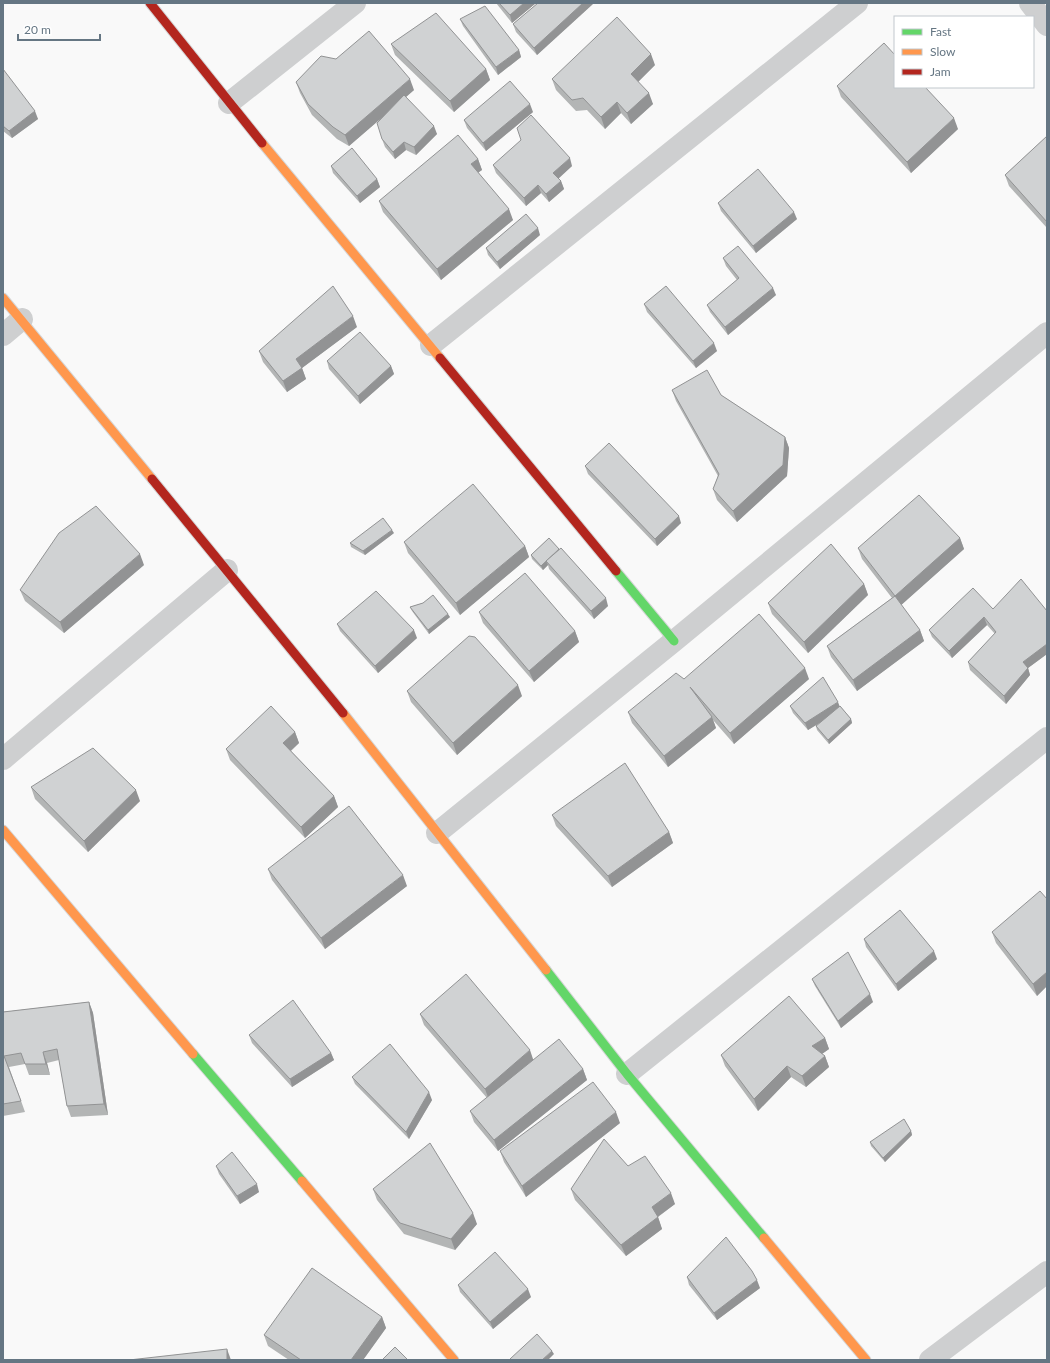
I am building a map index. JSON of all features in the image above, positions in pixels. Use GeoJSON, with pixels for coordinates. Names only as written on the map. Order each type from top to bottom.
{"type":"FeatureCollection","features":[{"type":"Feature","properties":{"kind":"street"},"geometry":{"type":"LineString","coordinates":[[150,3],[229,103],[431,345],[674,641]]}},
{"type":"Feature","properties":{"kind":"street"},"geometry":{"type":"LineString","coordinates":[[229,103],[355,3]]}},
{"type":"Feature","properties":{"kind":"street"},"geometry":{"type":"LineString","coordinates":[[431,345],[857,3]]}},
{"type":"Feature","properties":{"kind":"street"},"geometry":{"type":"LineString","coordinates":[[1030,3],[1047,25]]}},
{"type":"Feature","properties":{"kind":"street"},"geometry":{"type":"LineString","coordinates":[[3,298],[22,319],[349,720],[627,1074],[866,1360]]}},
{"type":"Feature","properties":{"kind":"street"},"geometry":{"type":"LineString","coordinates":[[3,335],[22,319]]}},
{"type":"Feature","properties":{"kind":"street"},"geometry":{"type":"LineString","coordinates":[[437,834],[674,641],[1047,333]]}},
{"type":"Feature","properties":{"kind":"street"},"geometry":{"type":"LineString","coordinates":[[3,758],[227,570]]}},
{"type":"Feature","properties":{"kind":"street"},"geometry":{"type":"LineString","coordinates":[[627,1074],[1047,738]]}},
{"type":"Feature","properties":{"kind":"street"},"geometry":{"type":"LineString","coordinates":[[3,830],[454,1360]]}},
{"type":"Feature","properties":{"kind":"street"},"geometry":{"type":"LineString","coordinates":[[930,1360],[1047,1272]]}},
{"type":"Feature","properties":{"kind":"building"},"geometry":{"type":"Polygon","coordinates":[[[499,3],[524,3],[510,15],[499,3]]]}},
{"type":"Feature","properties":{"kind":"building"},"geometry":{"type":"Polygon","coordinates":[[[538,3],[583,3],[534,48],[513,24],[538,3]]]}},
{"type":"Feature","properties":{"kind":"building"},"geometry":{"type":"Polygon","coordinates":[[[485,6],[519,50],[496,67],[460,19],[485,6]]]}},
{"type":"Feature","properties":{"kind":"building"},"geometry":{"type":"Polygon","coordinates":[[[436,13],[486,69],[450,101],[391,44],[436,13]]]}},
{"type":"Feature","properties":{"kind":"building"},"geometry":{"type":"Polygon","coordinates":[[[617,17],[651,54],[631,74],[649,93],[627,113],[617,102],[601,117],[583,98],[572,100],[552,79],[617,17]]]}},
{"type":"Feature","properties":{"kind":"building"},"geometry":{"type":"Polygon","coordinates":[[[369,31],[410,79],[345,135],[333,127],[308,104],[296,82],[321,56],[336,59],[369,31]]]}},
{"type":"Feature","properties":{"kind":"building"},"geometry":{"type":"Polygon","coordinates":[[[884,43],[894,54],[894,88],[926,88],[954,118],[907,162],[837,86],[884,43]]]}},
{"type":"Feature","properties":{"kind":"building"},"geometry":{"type":"Polygon","coordinates":[[[3,69],[35,111],[9,131],[3,126],[3,69]]]}},
{"type":"Feature","properties":{"kind":"building"},"geometry":{"type":"Polygon","coordinates":[[[510,81],[530,104],[483,143],[464,120],[510,81]]]}},
{"type":"Feature","properties":{"kind":"building"},"geometry":{"type":"Polygon","coordinates":[[[404,95],[434,126],[414,147],[404,142],[393,152],[382,139],[377,123],[404,95]]]}},
{"type":"Feature","properties":{"kind":"building"},"geometry":{"type":"Polygon","coordinates":[[[531,115],[570,158],[553,173],[561,181],[546,194],[538,185],[524,198],[493,165],[521,140],[517,128],[531,115]]]}},
{"type":"Feature","properties":{"kind":"building"},"geometry":{"type":"Polygon","coordinates":[[[458,135],[478,159],[471,164],[509,209],[437,269],[379,201],[458,135]]]}},
{"type":"Feature","properties":{"kind":"building"},"geometry":{"type":"Polygon","coordinates":[[[1047,136],[1047,222],[1005,175],[1047,136]]]}},
{"type":"Feature","properties":{"kind":"building"},"geometry":{"type":"Polygon","coordinates":[[[352,148],[377,179],[357,196],[331,166],[352,148]]]}},
{"type":"Feature","properties":{"kind":"building"},"geometry":{"type":"Polygon","coordinates":[[[758,169],[794,212],[753,246],[718,203],[758,169]]]}},
{"type":"Feature","properties":{"kind":"building"},"geometry":{"type":"Polygon","coordinates":[[[526,214],[538,228],[497,262],[486,248],[526,214]]]}},
{"type":"Feature","properties":{"kind":"building"},"geometry":{"type":"Polygon","coordinates":[[[738,246],[773,288],[725,327],[707,305],[739,278],[723,258],[738,246]]]}},
{"type":"Feature","properties":{"kind":"building"},"geometry":{"type":"Polygon","coordinates":[[[333,286],[353,316],[296,359],[302,368],[283,381],[259,351],[333,286]]]}},
{"type":"Feature","properties":{"kind":"building"},"geometry":{"type":"Polygon","coordinates":[[[666,286],[714,343],[693,361],[644,304],[666,286]]]}},
{"type":"Feature","properties":{"kind":"building"},"geometry":{"type":"Polygon","coordinates":[[[360,332],[391,366],[358,396],[327,361],[360,332]]]}},
{"type":"Feature","properties":{"kind":"building"},"geometry":{"type":"Polygon","coordinates":[[[707,370],[721,395],[785,437],[783,465],[733,511],[713,489],[719,474],[672,390],[707,370]]]}},
{"type":"Feature","properties":{"kind":"building"},"geometry":{"type":"Polygon","coordinates":[[[609,443],[679,516],[655,539],[585,466],[609,443]]]}},
{"type":"Feature","properties":{"kind":"building"},"geometry":{"type":"Polygon","coordinates":[[[473,484],[525,546],[456,603],[404,542],[473,484]]]}},
{"type":"Feature","properties":{"kind":"building"},"geometry":{"type":"Polygon","coordinates":[[[919,495],[960,538],[895,596],[858,548],[919,495]]]}},
{"type":"Feature","properties":{"kind":"building"},"geometry":{"type":"Polygon","coordinates":[[[96,506],[140,554],[60,622],[20,590],[59,533],[96,506]]]}},
{"type":"Feature","properties":{"kind":"building"},"geometry":{"type":"Polygon","coordinates":[[[383,518],[392,530],[363,551],[350,543],[383,518]]]}},
{"type":"Feature","properties":{"kind":"building"},"geometry":{"type":"Polygon","coordinates":[[[549,538],[559,549],[541,566],[531,555],[549,538]]]}},
{"type":"Feature","properties":{"kind":"building"},"geometry":{"type":"Polygon","coordinates":[[[831,544],[864,584],[804,642],[768,603],[831,544]]]}},
{"type":"Feature","properties":{"kind":"building"},"geometry":{"type":"Polygon","coordinates":[[[561,548],[606,598],[591,611],[546,561],[561,548]]]}},
{"type":"Feature","properties":{"kind":"building"},"geometry":{"type":"Polygon","coordinates":[[[525,573],[575,631],[529,671],[479,612],[525,573]]]}},
{"type":"Feature","properties":{"kind":"building"},"geometry":{"type":"Polygon","coordinates":[[[1021,579],[1047,611],[1047,644],[1023,662],[1028,668],[1004,696],[968,662],[996,632],[984,617],[949,651],[929,630],[973,588],[993,609],[1021,579]]]}},
{"type":"Feature","properties":{"kind":"building"},"geometry":{"type":"Polygon","coordinates":[[[376,591],[414,630],[375,666],[337,624],[376,591]]]}},
{"type":"Feature","properties":{"kind":"building"},"geometry":{"type":"Polygon","coordinates":[[[433,595],[448,614],[428,630],[410,607],[423,603],[433,595]]]}},
{"type":"Feature","properties":{"kind":"building"},"geometry":{"type":"Polygon","coordinates":[[[895,596],[920,630],[853,680],[827,646],[895,596]]]}},
{"type":"Feature","properties":{"kind":"building"},"geometry":{"type":"Polygon","coordinates":[[[759,614],[805,668],[730,733],[690,687],[712,717],[664,756],[628,712],[676,673],[684,679],[759,614]]]}},
{"type":"Feature","properties":{"kind":"building"},"geometry":{"type":"Polygon","coordinates":[[[469,636],[475,637],[518,685],[453,743],[407,691],[469,636]]]}},
{"type":"Feature","properties":{"kind":"building"},"geometry":{"type":"Polygon","coordinates":[[[823,677],[838,702],[805,723],[790,706],[823,677]]]}},
{"type":"Feature","properties":{"kind":"building"},"geometry":{"type":"Polygon","coordinates":[[[271,706],[295,732],[283,743],[334,796],[301,827],[226,749],[271,706]]]}},
{"type":"Feature","properties":{"kind":"building"},"geometry":{"type":"Polygon","coordinates":[[[840,706],[851,719],[828,740],[816,726],[840,706]]]}},
{"type":"Feature","properties":{"kind":"building"},"geometry":{"type":"Polygon","coordinates":[[[93,748],[136,790],[84,841],[31,787],[93,748]]]}},
{"type":"Feature","properties":{"kind":"building"},"geometry":{"type":"Polygon","coordinates":[[[625,763],[669,832],[608,876],[552,815],[625,763]]]}},
{"type":"Feature","properties":{"kind":"building"},"geometry":{"type":"Polygon","coordinates":[[[349,806],[403,875],[321,938],[268,869],[349,806]]]}},
{"type":"Feature","properties":{"kind":"building"},"geometry":{"type":"Polygon","coordinates":[[[1040,891],[1047,899],[1047,972],[1033,984],[992,932],[1040,891]]]}},
{"type":"Feature","properties":{"kind":"building"},"geometry":{"type":"Polygon","coordinates":[[[900,910],[934,951],[896,984],[864,939],[900,910]]]}},
{"type":"Feature","properties":{"kind":"building"},"geometry":{"type":"Polygon","coordinates":[[[848,952],[870,994],[838,1021],[812,979],[848,952]]]}},
{"type":"Feature","properties":{"kind":"building"},"geometry":{"type":"Polygon","coordinates":[[[466,974],[530,1050],[485,1089],[420,1014],[466,974]]]}},
{"type":"Feature","properties":{"kind":"building"},"geometry":{"type":"Polygon","coordinates":[[[789,996],[825,1038],[812,1046],[825,1056],[802,1076],[787,1066],[754,1099],[721,1055],[789,996]]]}},
{"type":"Feature","properties":{"kind":"building"},"geometry":{"type":"Polygon","coordinates":[[[293,1000],[331,1053],[290,1079],[249,1035],[293,1000]]]}},
{"type":"Feature","properties":{"kind":"building"},"geometry":{"type":"Polygon","coordinates":[[[89,1002],[104,1104],[67,1106],[57,1049],[43,1052],[46,1064],[25,1064],[21,1053],[4,1056],[21,1101],[3,1104],[3,1012],[89,1002]]]}},
{"type":"Feature","properties":{"kind":"building"},"geometry":{"type":"Polygon","coordinates":[[[559,1039],[583,1069],[494,1140],[470,1111],[559,1039]]]}},
{"type":"Feature","properties":{"kind":"building"},"geometry":{"type":"Polygon","coordinates":[[[390,1044],[429,1092],[406,1132],[352,1077],[390,1044]]]}},
{"type":"Feature","properties":{"kind":"building"},"geometry":{"type":"Polygon","coordinates":[[[593,1082],[616,1112],[522,1186],[500,1151],[593,1082]]]}},
{"type":"Feature","properties":{"kind":"building"},"geometry":{"type":"Polygon","coordinates":[[[904,1119],[911,1131],[883,1158],[870,1142],[904,1119]]]}},
{"type":"Feature","properties":{"kind":"building"},"geometry":{"type":"Polygon","coordinates":[[[604,1139],[628,1166],[645,1156],[671,1193],[652,1207],[658,1217],[621,1245],[571,1189],[604,1139]]]}},
{"type":"Feature","properties":{"kind":"building"},"geometry":{"type":"Polygon","coordinates":[[[430,1143],[473,1213],[451,1239],[400,1223],[373,1189],[430,1143]]]}},
{"type":"Feature","properties":{"kind":"building"},"geometry":{"type":"Polygon","coordinates":[[[232,1152],[257,1184],[237,1196],[216,1166],[232,1152]]]}},
{"type":"Feature","properties":{"kind":"building"},"geometry":{"type":"Polygon","coordinates":[[[726,1237],[752,1271],[757,1280],[714,1313],[687,1277],[726,1237]]]}},
{"type":"Feature","properties":{"kind":"building"},"geometry":{"type":"Polygon","coordinates":[[[495,1252],[528,1289],[490,1322],[458,1285],[495,1252]]]}},
{"type":"Feature","properties":{"kind":"building"},"geometry":{"type":"Polygon","coordinates":[[[312,1268],[382,1317],[351,1360],[301,1360],[264,1335],[312,1268]]]}},
{"type":"Feature","properties":{"kind":"building"},"geometry":{"type":"Polygon","coordinates":[[[537,1334],[552,1351],[542,1360],[510,1359],[537,1334]]]}},
{"type":"Feature","properties":{"kind":"building"},"geometry":{"type":"Polygon","coordinates":[[[395,1347],[408,1360],[382,1360],[395,1347]]]}},
{"type":"Feature","properties":{"kind":"building"},"geometry":{"type":"Polygon","coordinates":[[[227,1349],[227,1360],[129,1360],[227,1349]]]}},
{"type":"Feature","properties":{"kind":"traffic: fast"},"geometry":{"type":"LineString","coordinates":[[616,571],[674,641]]}},
{"type":"Feature","properties":{"kind":"traffic: fast"},"geometry":{"type":"LineString","coordinates":[[546,970],[627,1074],[764,1238]]}},
{"type":"Feature","properties":{"kind":"traffic: fast"},"geometry":{"type":"LineString","coordinates":[[193,1054],[302,1181]]}},
{"type":"Feature","properties":{"kind":"traffic: slow"},"geometry":{"type":"LineString","coordinates":[[262,143],[440,358]]}},
{"type":"Feature","properties":{"kind":"traffic: slow"},"geometry":{"type":"LineString","coordinates":[[3,298],[152,479]]}},
{"type":"Feature","properties":{"kind":"traffic: slow"},"geometry":{"type":"LineString","coordinates":[[343,713],[546,970]]}},
{"type":"Feature","properties":{"kind":"traffic: slow"},"geometry":{"type":"LineString","coordinates":[[3,830],[193,1054]]}},
{"type":"Feature","properties":{"kind":"traffic: slow"},"geometry":{"type":"LineString","coordinates":[[302,1181],[454,1360]]}},
{"type":"Feature","properties":{"kind":"traffic: slow"},"geometry":{"type":"LineString","coordinates":[[764,1238],[866,1360]]}},
{"type":"Feature","properties":{"kind":"traffic: jam"},"geometry":{"type":"LineString","coordinates":[[150,3],[262,143]]}},
{"type":"Feature","properties":{"kind":"traffic: jam"},"geometry":{"type":"LineString","coordinates":[[440,358],[616,571]]}},
{"type":"Feature","properties":{"kind":"traffic: jam"},"geometry":{"type":"LineString","coordinates":[[152,479],[343,713]]}}]}
